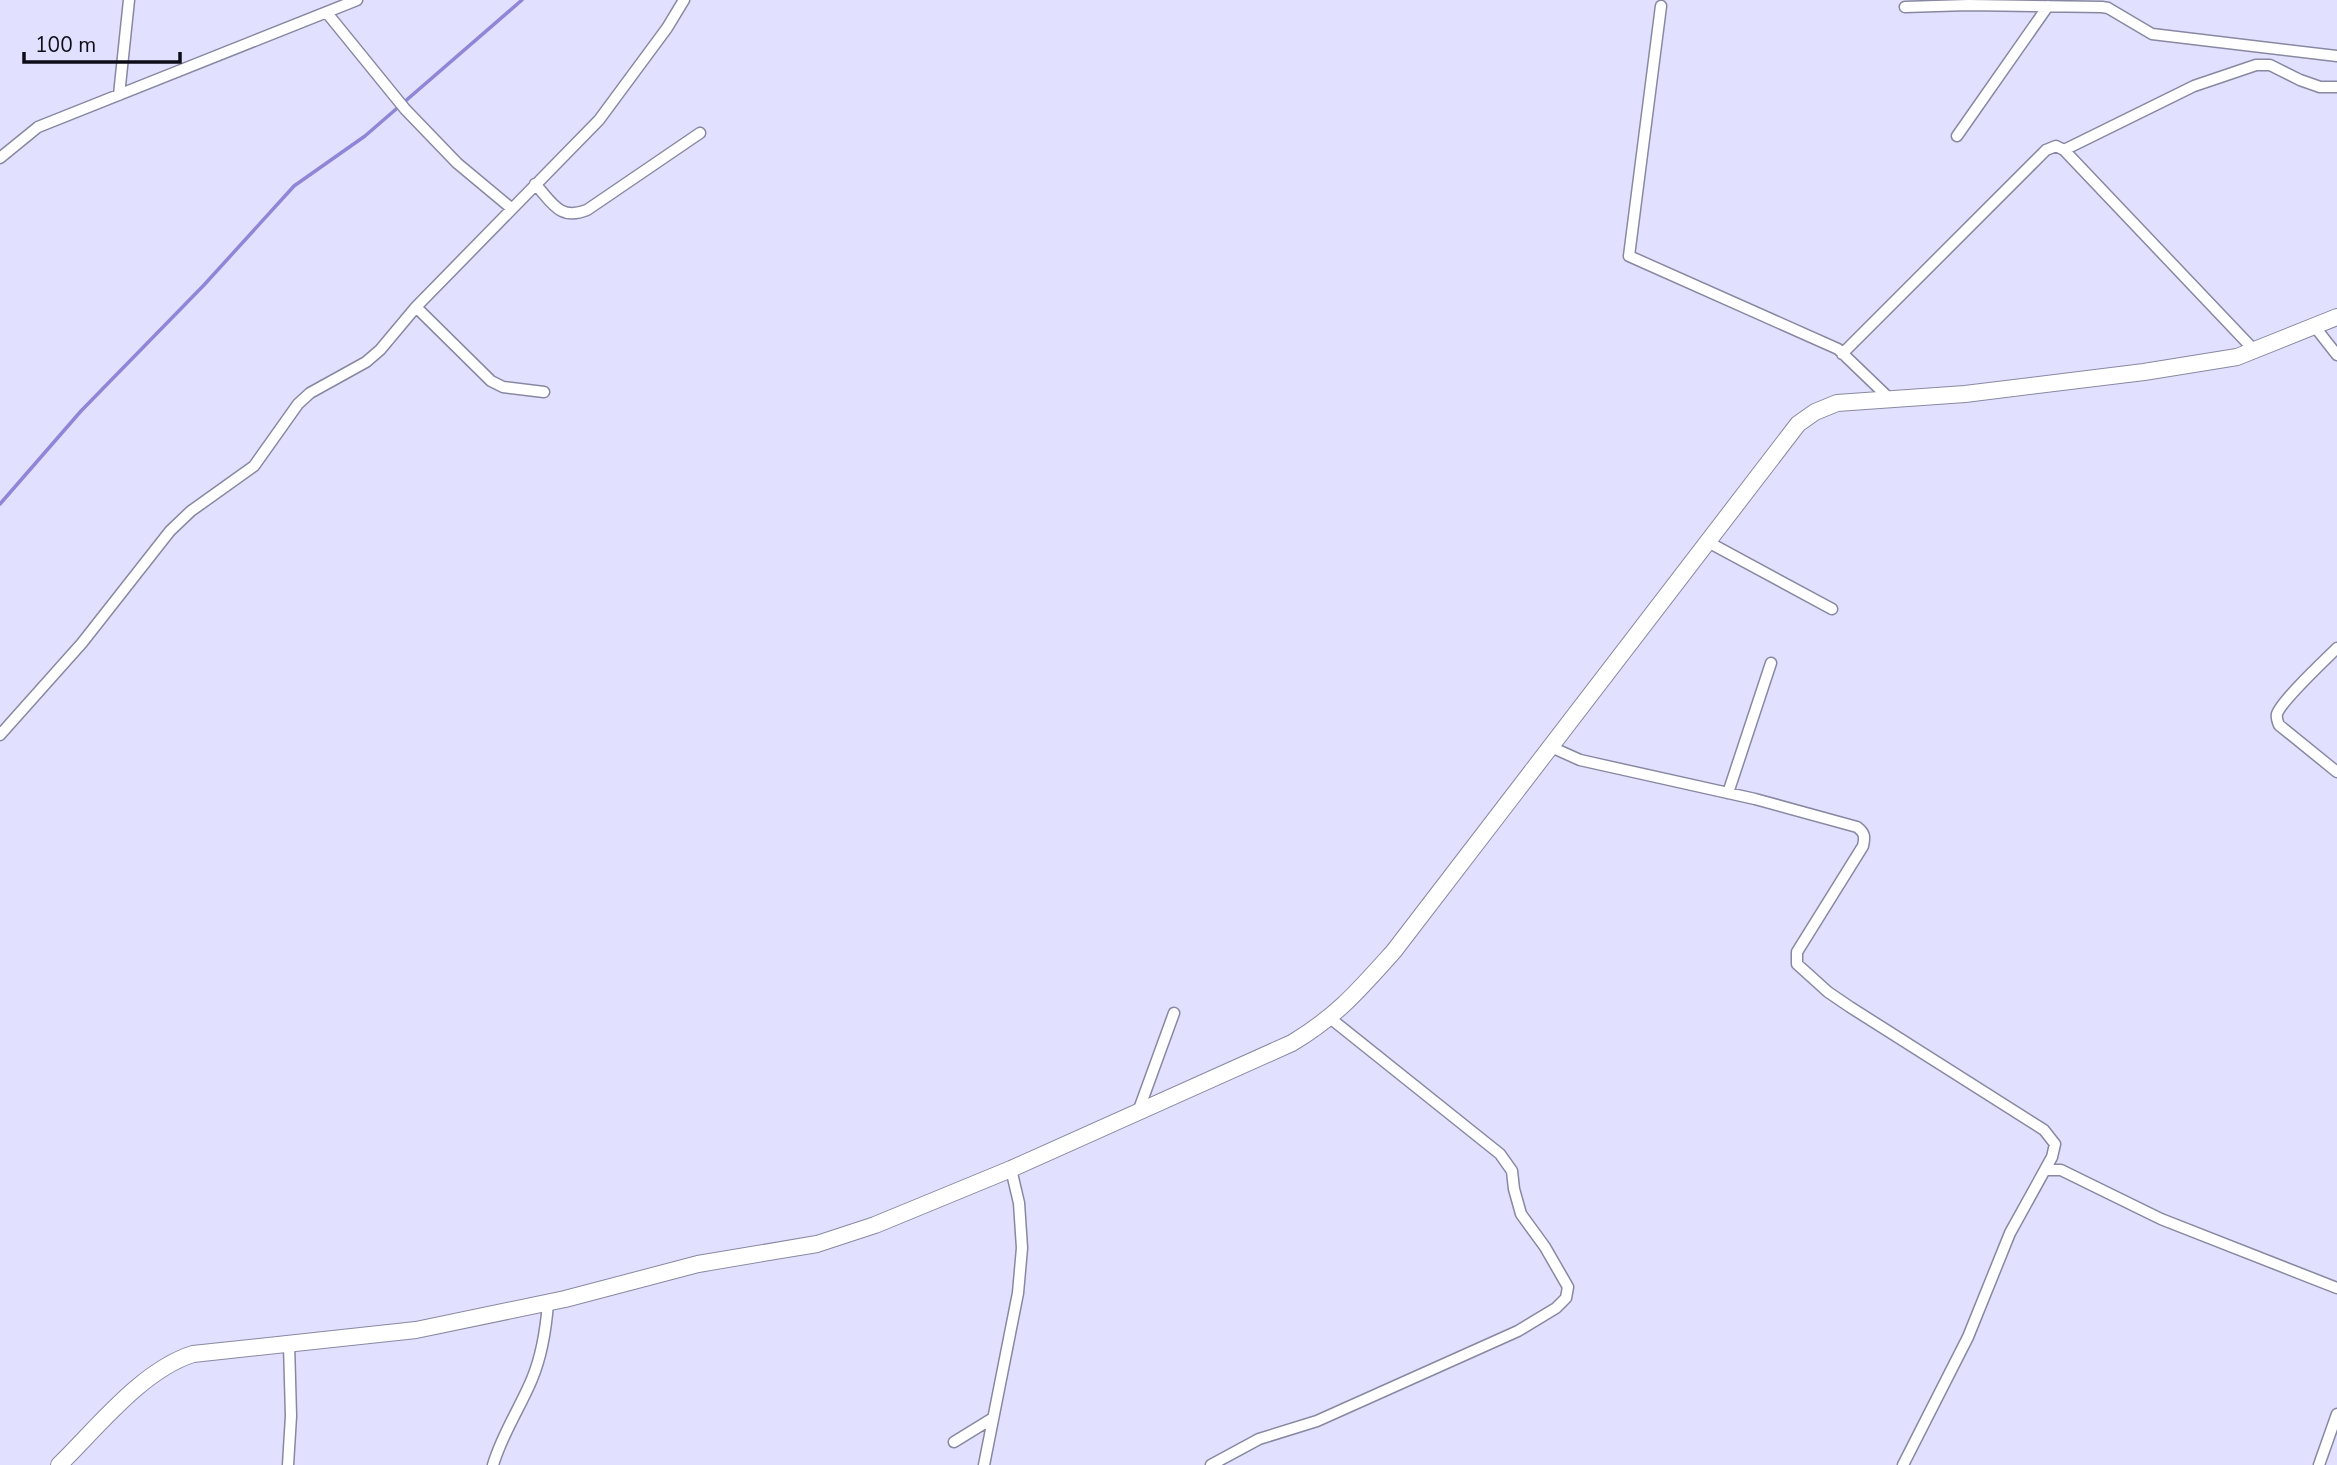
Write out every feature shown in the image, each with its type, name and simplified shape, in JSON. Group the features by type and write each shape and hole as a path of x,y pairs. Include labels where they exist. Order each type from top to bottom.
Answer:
{"street":[{"path":"119,95 129,0"},
{"path":"0,158 38,127 357,0"},
{"path":"0,736 82,643 170,531 191,511 254,467 298,404 310,393 366,362 511,208 599,120 667,28 684,0"},
{"path":"1661,6 1629,256 1838,349 1890,399"},
{"path":"1956,136 2048,6"},
{"path":"1905,7 2108,8 2152,34 2337,55"},
{"path":"327,13 405,109 457,163 511,208"},
{"path":"2064,150 2194,86 2256,65 2270,65 2320,87 2337,87"},
{"path":"535,184 560,211 575,214 587,210 700,133"},
{"path":"1842,354 2046,150 2056,146 2064,150 2255,351"},
{"path":"416,307 491,381 503,387 544,392"},
{"path":"59,1465 132,1392 160,1369 193,1354 416,1330 548,1303 698,1264 817,1244 875,1225 1011,1169 1292,1043 1348,1003 1394,951 1798,424 1815,412 1837,403 1965,394 2144,372 2237,357 2337,317"},
{"path":"2315,327 2337,355"},
{"path":"1708,542 1832,609"},
{"path":"2337,648 2284,703 2277,714 2279,725 2337,772"},
{"path":"1728,793 1771,663"},
{"path":"1551,747 1580,760 1728,793 1857,827 1863,831 1863,846 1797,952 1797,964 1828,992 1850,1007 2045,1130 2055,1144 2045,1170 2010,1233 1968,1337 1903,1465"},
{"path":"1138,1112 1174,1013"},
{"path":"1211,1465 1259,1439 1317,1421 1518,1331 1556,1308 1566,1298 1568,1287 1521,1213 1512,1171 1500,1154 1330,1018"},
{"path":"984,1465 1018,1293 1022,1248 1020,1203 1011,1169"},
{"path":"2045,1170 2061,1170 2161,1219 2337,1288"},
{"path":"493,1465 537,1365 546,1330 548,1303"},
{"path":"288,1465 291,1416 289,1344"},
{"path":"2319,1465 2337,1414"},
{"path":"954,1442 993,1418"}],"waterway":[{"path":"0,504 81,411 204,285 294,186 365,136 522,0"}]}
